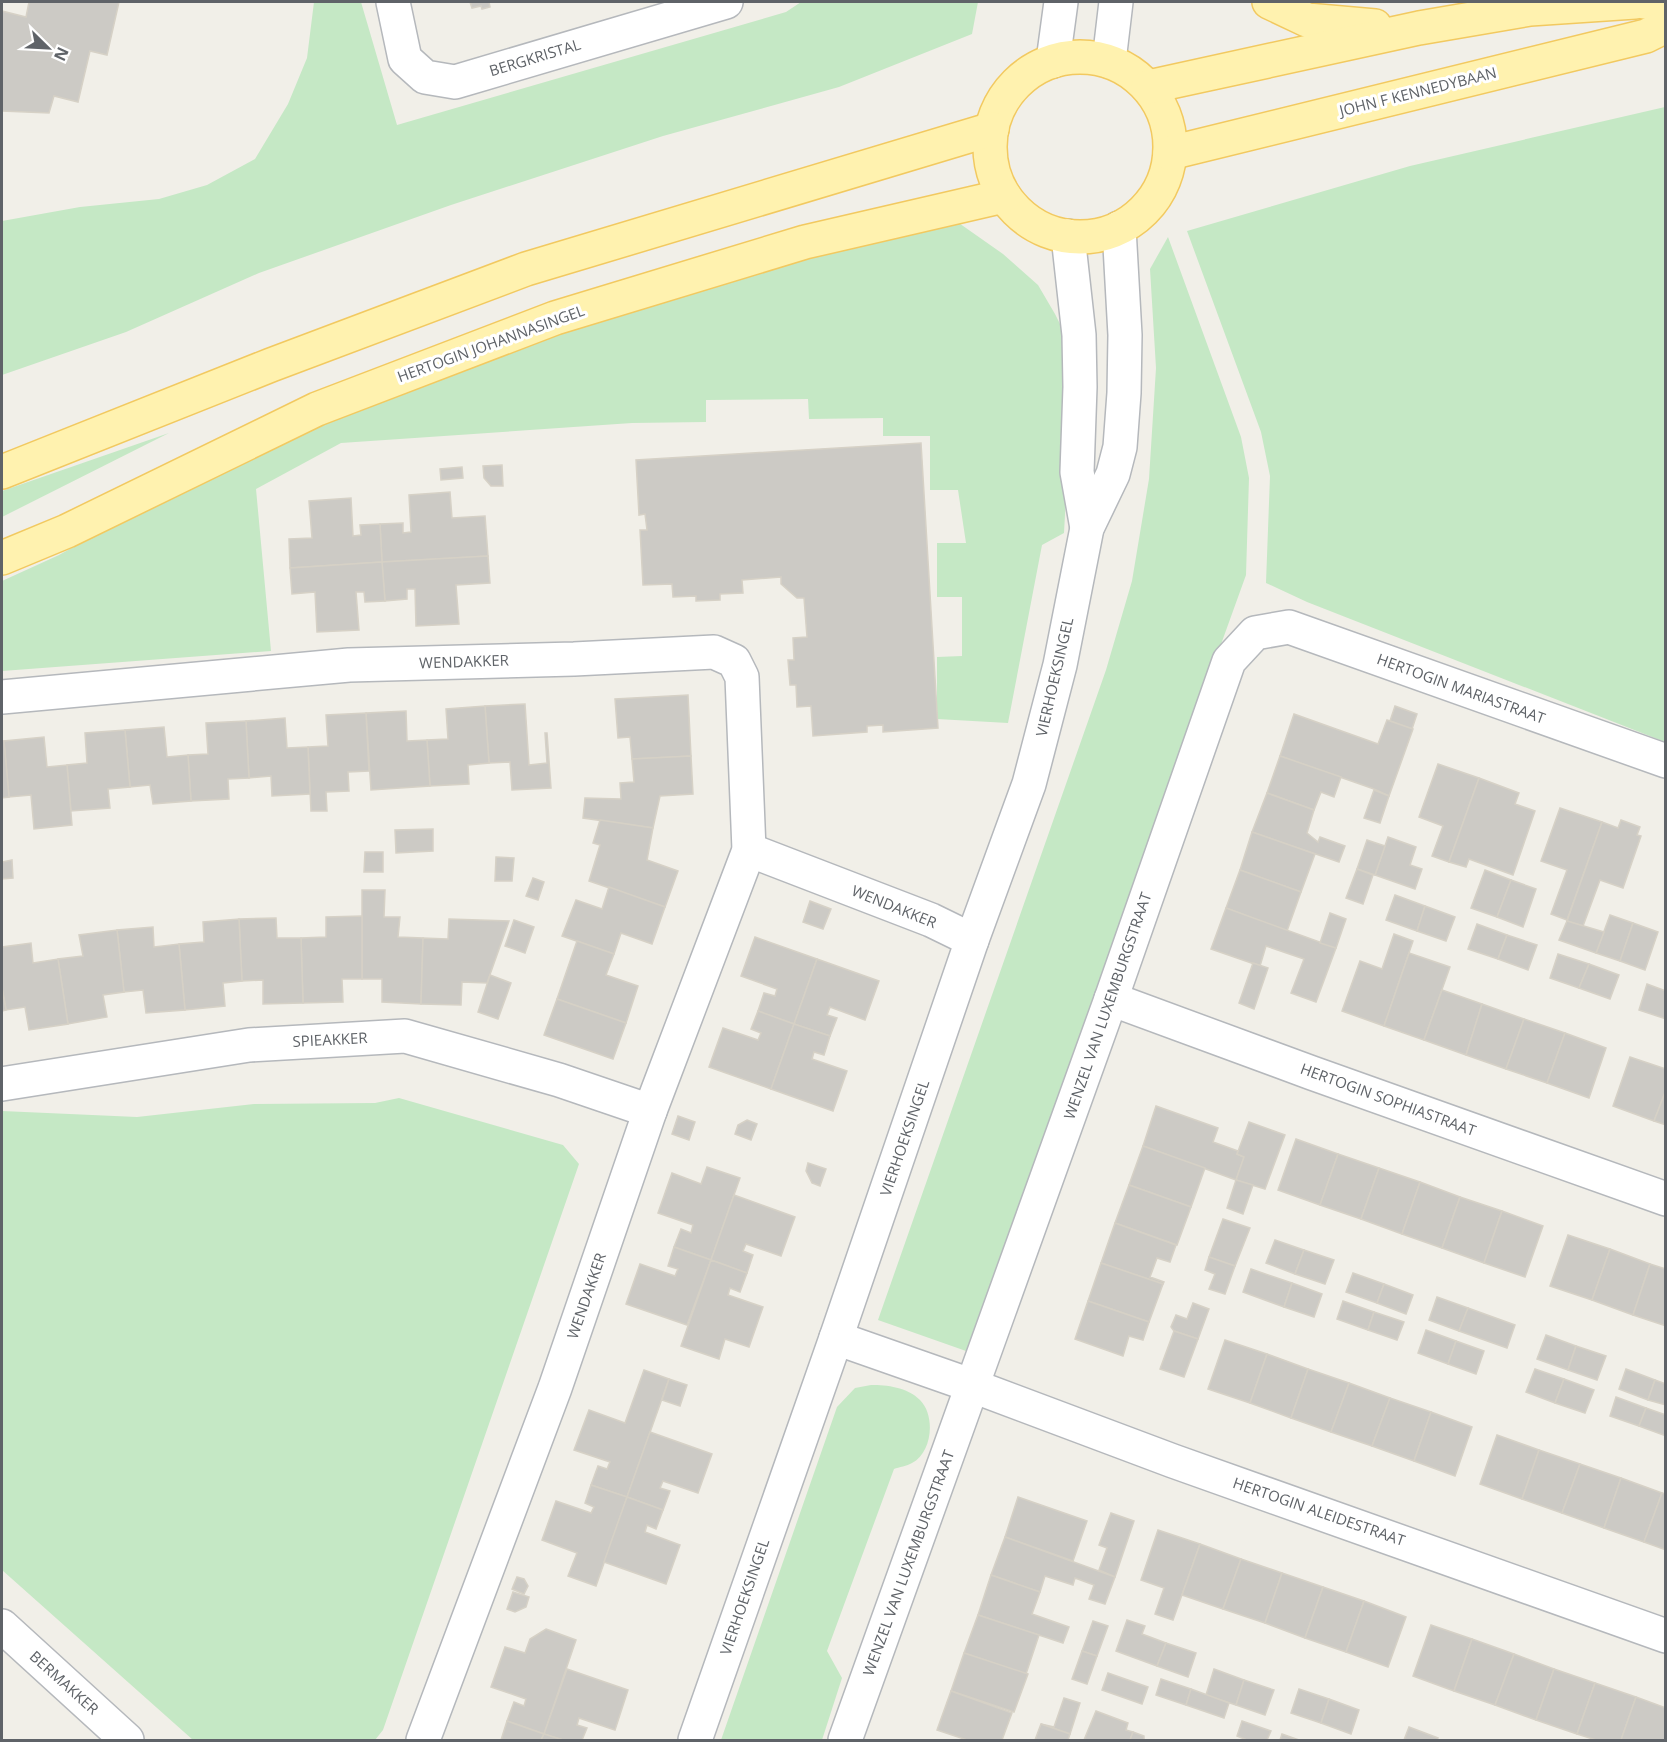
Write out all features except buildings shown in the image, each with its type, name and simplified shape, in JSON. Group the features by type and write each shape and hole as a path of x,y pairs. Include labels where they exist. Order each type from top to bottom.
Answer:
{"main road":[{"path":"1269,2 1307,20 1419,28"},
{"path":"1148,87 1419,28 1530,9 1635,2"},
{"path":"1644,2 1665,3"},
{"name":"JOHN F KENNEDYBAAN","path":"1170,153 1646,36 1665,26"},
{"path":"1081,57 1109,61 1134,75 1148,87 1161,107 1168,130 1170,153 1163,180 1153,200 1137,216 1119,228 1093,236 1068,236 1047,231 1029,221 1015,209 1004,196 995,175 990,152 992,129 1000,106 1014,86 1031,71 1053,61 1081,57"},
{"path":"2,472 271,365 526,269 992,129"},
{"name":"HERTOGIN JOHANNASINGEL","path":"2,558 67,531 317,409 555,318 805,242 1004,196"}],"street":[{"name":"BERGKRISTAL","path":"393,2 405,59 425,77 455,82 726,2"},
{"path":"1053,61 1061,2"},
{"path":"1109,61 1116,2"},
{"name":"VIERHOEKSINGEL","path":"695,1740 972,940 1029,784 1060,665 1087,528 1113,474 1120,447 1125,335 1119,228"},
{"name":"VIERHOEKSINGEL","path":"1068,236 1079,346 1077,472 1087,528"},
{"name":"HERTOGIN MARIASTRAAT","path":"1255,633 1289,627 1665,761"},
{"name":"WENZEL VAN LUXEMBURGSTRAAT","path":"845,1740 1111,999 1229,661 1255,633"},
{"name":"WENDAKKER","path":"2,697 349,665 574,659 714,652 734,661 742,677 749,850 650,1111 555,1388 423,1740"},
{"name":"WENDAKKER","path":"749,850 930,920 972,940"},
{"name":"HERTOGIN SOPHIASTRAAT","path":"1111,999 1665,1199"},
{"name":"SPIEAKKER","path":"2,1084 249,1045 405,1036 559,1080 650,1111"},
{"path":"836,1338 973,1386"},
{"name":"HERTOGIN ALEIDESTRAAT","path":"973,1386 1173,1461 1665,1636"},
{"name":"BERMAKKER","path":"2,1626 127,1740"}],"green space":[{"path":"314,2 361,2 397,125 786,12 801,2 978,2 972,34 839,87 663,136 451,205 259,273 126,332 2,375 2,221 80,207 159,199 207,185 255,159 288,104 307,58"},
{"path":"1666,107 1665,742 1307,602 1266,583 1270,476 1261,432 1187,231 1410,166"},
{"path":"956,221 1003,254 1038,285 1074,352 1064,533 1042,545 1008,723 937,719 937,657 962,656 962,597 937,597 937,543 966,543 958,490 930,490 930,436 883,436 883,418 809,419 808,399 706,400 706,422 632,423 341,443 256,489 271,651 2,671 2,581 59,555 205,474 334,410 682,288"},
{"path":"1168,237 1241,437 1249,478 1246,575 966,1351 878,1320 1106,670 1132,581 1149,479 1156,368 1150,269"},
{"path":"169,433 4,516 2,517 2,491"},
{"path":"399,1098 563,1145 579,1164 383,1730 375,1740 193,1740 2,1570 2,1111 137,1117 254,1104 375,1103"},
{"path":"871,1385 897,1388 909,1392 920,1400 928,1415 930,1434 928,1443 919,1458 910,1464 894,1469 827,1651 842,1678 822,1740 721,1740 837,1407 855,1388"}]}
